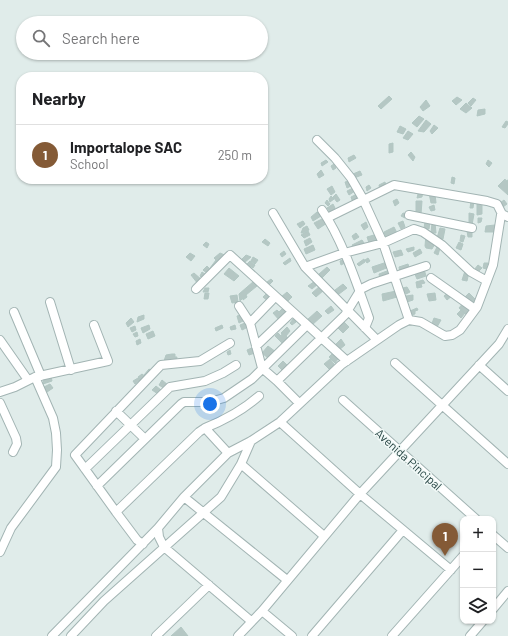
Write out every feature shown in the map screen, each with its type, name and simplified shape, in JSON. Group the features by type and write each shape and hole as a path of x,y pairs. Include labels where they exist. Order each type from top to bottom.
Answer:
{"street":[{"path":"317,140 335,158 347,173 364,200 383,242 409,320"},
{"path":"52,636 158,528 184,497 228,453 280,422 299,403 347,361 399,325 409,320 422,322 445,336 452,335 460,330 475,309 493,266 501,215 505,215 496,204 487,200 394,185 328,218"},
{"path":"322,210 328,218 360,291 369,318 365,328"},
{"path":"273,213 305,267 377,340"},
{"path":"409,215 472,228"},
{"path":"305,267 344,253 383,242 414,229 423,232 442,245 471,272 487,280"},
{"path":"196,289 230,255 347,361"},
{"path":"277,381 348,311 360,291 371,284 426,266"},
{"path":"431,278 475,309"},
{"path":"250,323 276,297"},
{"path":"50,302 71,370"},
{"path":"239,306 250,323 262,368 299,403"},
{"path":"0,552 11,528 56,467 57,444 53,418 35,378 14,312"},
{"path":"256,346 292,312"},
{"path":"0,392 35,378 108,361 94,325"},
{"path":"97,486 184,402 210,402 224,398 252,379 307,326"},
{"path":"238,636 262,610 360,494 499,344 508,331"},
{"path":"0,340 35,378"},
{"path":"142,544 116,512 75,455 161,365 200,361 230,343"},
{"path":"395,363 508,464"},
{"path":"85,469 170,387 205,381 236,365"},
{"path":"479,365 508,391"},
{"path":"116,512 199,432 248,405 259,396"},
{"name":"Avenida Pincipal","path":"343,400 473,516"},
{"path":"0,403 16,438 17,444 14,452"},
{"path":"116,411 145,439"},
{"path":"280,422 360,494 451,570"},
{"path":"205,428 228,453"},
{"path":"71,636 104,601 221,496 241,464 250,441"},
{"path":"241,464 324,536"},
{"path":"184,497 287,580"},
{"path":"158,528 159,537 164,547 251,621"},
{"path":"312,636 403,530"},
{"path":"496,538 508,548"},
{"path":"392,636 460,560"},
{"path":"156,636 209,585"},
{"path":"496,605 508,591"},
{"path":"262,610 292,636"},
{"path":"470,636 480,624"}],"building":[{"path":"389,96 392,99 381,109 378,106"},
{"path":"457,97 462,100 456,105 452,101"},
{"path":"473,98 476,100 471,106 468,103"},
{"path":"426,100 430,106 423,111 420,107"},
{"path":"466,103 472,108 466,113 460,109"},
{"path":"485,109 485,114 477,116 478,110"},
{"path":"419,116 424,119 417,127 412,123"},
{"path":"426,120 431,124 424,132 418,131"},
{"path":"506,121 508,124 505,128 502,127"},
{"path":"434,125 438,128 432,134 430,131"},
{"path":"400,126 406,129 403,134 397,132"},
{"path":"408,131 413,134 408,140 403,138"},
{"path":"393,143 393,152 389,153 389,144"},
{"path":"411,152 415,157 413,161 408,155"},
{"path":"354,155 356,158 349,162 348,158"},
{"path":"326,160 328,162 322,166 321,163"},
{"path":"488,160 492,163 489,167 486,164"},
{"path":"334,164 336,168 333,170 331,166"},
{"path":"321,170 324,175 319,178 317,174"},
{"path":"360,171 362,175 354,178 353,174"},
{"path":"452,177 455,178 454,184 451,183"},
{"path":"505,179 506,181 508,180 508,195 498,186"},
{"path":"349,181 351,186 347,188 345,182"},
{"path":"385,182 386,186 380,190 379,185"},
{"path":"369,185 371,188 367,191 366,187"},
{"path":"332,186 335,192 331,195 327,189"},
{"path":"353,188 355,191 349,195 347,191"},
{"path":"419,190 423,190 422,197 417,198"},
{"path":"429,193 435,194 436,203 431,203"},
{"path":"336,194 340,200 337,202 333,197"},
{"path":"357,194 360,199 353,203 351,197"},
{"path":"331,196 334,199 330,202 329,199"},
{"path":"397,199 399,203 395,206 393,201"},
{"path":"327,200 330,204 328,206 325,203"},
{"path":"504,200 507,204 503,207 500,203"},
{"path":"416,201 422,201 421,214 416,214"},
{"path":"471,201 474,201 473,208 470,208"},
{"path":"482,201 482,214 477,215 477,202"},
{"path":"333,204 335,208 330,212 327,208"},
{"path":"434,205 435,210 431,211 429,207"},
{"path":"317,212 321,216 313,221 311,217"},
{"path":"403,213 407,214 405,218 401,216"},
{"path":"469,213 474,214 472,225 469,225"},
{"path":"324,218 327,223 318,229 314,223"},
{"path":"478,218 482,218 481,222 478,223"},
{"path":"303,221 305,224 300,228 297,224"},
{"path":"403,221 405,227 401,229 398,223"},
{"path":"366,222 368,227 364,230 361,225"},
{"path":"425,222 430,222 429,229 424,228"},
{"path":"432,223 435,223 436,233 431,233"},
{"path":"495,225 494,232 485,232 486,226"},
{"path":"307,226 309,230 301,233 303,228"},
{"path":"394,227 397,233 387,240 384,232"},
{"path":"440,228 445,229 443,239 437,238"},
{"path":"308,231 310,235 304,238 301,235"},
{"path":"467,231 472,232 472,237 468,237"},
{"path":"356,233 359,237 354,240 352,236"},
{"path":"374,235 376,240 369,243 367,237"},
{"path":"426,235 436,242 432,249 426,248 425,246"},
{"path":"461,235 465,236 463,242 460,241"},
{"path":"310,238 312,242 306,246 304,241"},
{"path":"265,239 270,243 268,246 262,242"},
{"path":"362,240 364,243 354,248 352,245"},
{"path":"206,242 209,244 207,248 203,245"},
{"path":"459,242 463,244 461,250 456,248"},
{"path":"313,245 315,250 306,254 304,249"},
{"path":"414,247 414,250 408,252 406,249"},
{"path":"437,247 440,248 438,255 434,253"},
{"path":"420,249 422,253 415,257 413,253"},
{"path":"401,250 403,255 395,257 393,252"},
{"path":"284,251 286,254 282,257 280,254"},
{"path":"190,253 195,256 191,261 186,257"},
{"path":"220,253 227,256 214,271 210,268 216,260 214,258"},
{"path":"246,255 251,257 244,263 241,260"},
{"path":"253,257 258,260 255,264 251,261"},
{"path":"290,258 291,261 285,265 283,263"},
{"path":"368,258 370,261 367,263 365,260"},
{"path":"345,259 347,262 341,265 340,261"},
{"path":"364,259 365,262 359,266 357,264"},
{"path":"250,261 255,265 253,268 247,264"},
{"path":"387,262 389,267 374,273 372,267"},
{"path":"484,263 488,263 486,269 483,268"},
{"path":"408,264 410,270 400,273 399,267"},
{"path":"478,265 482,268 477,273 474,270"},
{"path":"207,266 213,272 209,275 203,270"},
{"path":"327,267 330,270 322,278 319,274"},
{"path":"229,268 239,276 234,281 224,274"},
{"path":"392,269 393,274 380,279 379,274"},
{"path":"424,269 426,276 417,279 414,272"},
{"path":"465,271 469,272 467,281 462,280"},
{"path":"202,272 208,276 204,280 200,276"},
{"path":"194,273 202,280 198,284 191,275"},
{"path":"271,279 273,281 269,285 267,282"},
{"path":"423,280 425,283 421,284 422,287 417,288 416,282"},
{"path":"254,281 257,286 246,295 247,297 240,301 239,294"},
{"path":"315,281 318,284 312,289 308,286"},
{"path":"343,284 347,288 339,294 335,290"},
{"path":"320,286 324,290 316,297 312,293"},
{"path":"407,287 410,292 406,294 403,288"},
{"path":"205,288 209,288 208,292 203,292"},
{"path":"396,291 397,297 383,301 382,294"},
{"path":"287,292 292,297 287,302 281,297"},
{"path":"449,292 453,295 447,300 444,296"},
{"path":"205,293 209,293 208,299 204,299"},
{"path":"267,293 272,298 269,302 263,297"},
{"path":"435,293 436,300 429,301 427,294"},
{"path":"469,293 476,300 473,306 464,298"},
{"path":"237,295 238,302 232,303 230,296"},
{"path":"413,295 413,300 407,302 406,296"},
{"path":"464,302 472,309 467,315 459,308"},
{"path":"331,306 334,310 328,314 325,311"},
{"path":"284,307 289,312 280,321 273,313 277,310 279,312"},
{"path":"417,308 418,310 415,311 415,314 411,315 410,311"},
{"path":"461,310 465,313 461,318 457,314"},
{"path":"317,311 322,316 312,325 307,320"},
{"path":"144,315 144,319 137,322 138,317"},
{"path":"241,315 243,321 239,323 237,316"},
{"path":"131,318 134,322 128,327 126,323"},
{"path":"434,318 441,320 437,327 431,326"},
{"path":"293,319 296,322 292,325 290,323"},
{"path":"344,322 349,327 343,333 338,328"},
{"path":"245,323 246,328 242,330 240,325"},
{"path":"149,325 150,329 143,333 141,328"},
{"path":"222,325 223,328 216,331 215,328"},
{"path":"235,325 236,329 231,330 230,327"},
{"path":"135,326 136,330 132,332 130,328"},
{"path":"287,327 290,331 286,336 289,339 283,344 275,336 278,333 281,336 281,333"},
{"path":"153,331 155,336 148,339 146,334"},
{"path":"137,332 138,336 135,337 133,334"},
{"path":"140,339 141,343 137,345 136,341"},
{"path":"341,339 345,345 339,350 335,345"},
{"path":"268,346 276,352 269,359 262,353"},
{"path":"254,347 255,353 249,355 247,350"},
{"path":"230,350 231,354 228,355 227,352"},
{"path":"333,353 338,359 335,363 329,357"},
{"path":"175,354 175,357 177,357 176,362 164,361 166,355"},
{"path":"330,359 334,364 329,369 324,364"},
{"path":"283,361 288,366 283,371 278,366"},
{"path":"149,369 152,371 147,377 144,375"},
{"path":"142,374 146,377 141,380 138,377"},
{"path":"51,376 52,381 43,384 44,379"},
{"path":"138,378 140,380 135,384 133,381"},
{"path":"162,380 168,385 165,389 159,385"},
{"path":"50,384 53,388 47,392 44,387"},
{"path":"156,386 161,390 158,394 152,390"},
{"path":"181,627 188,636 171,636"}],"place":[{"name":"Importalope SAC","path":"445,556"}]}
